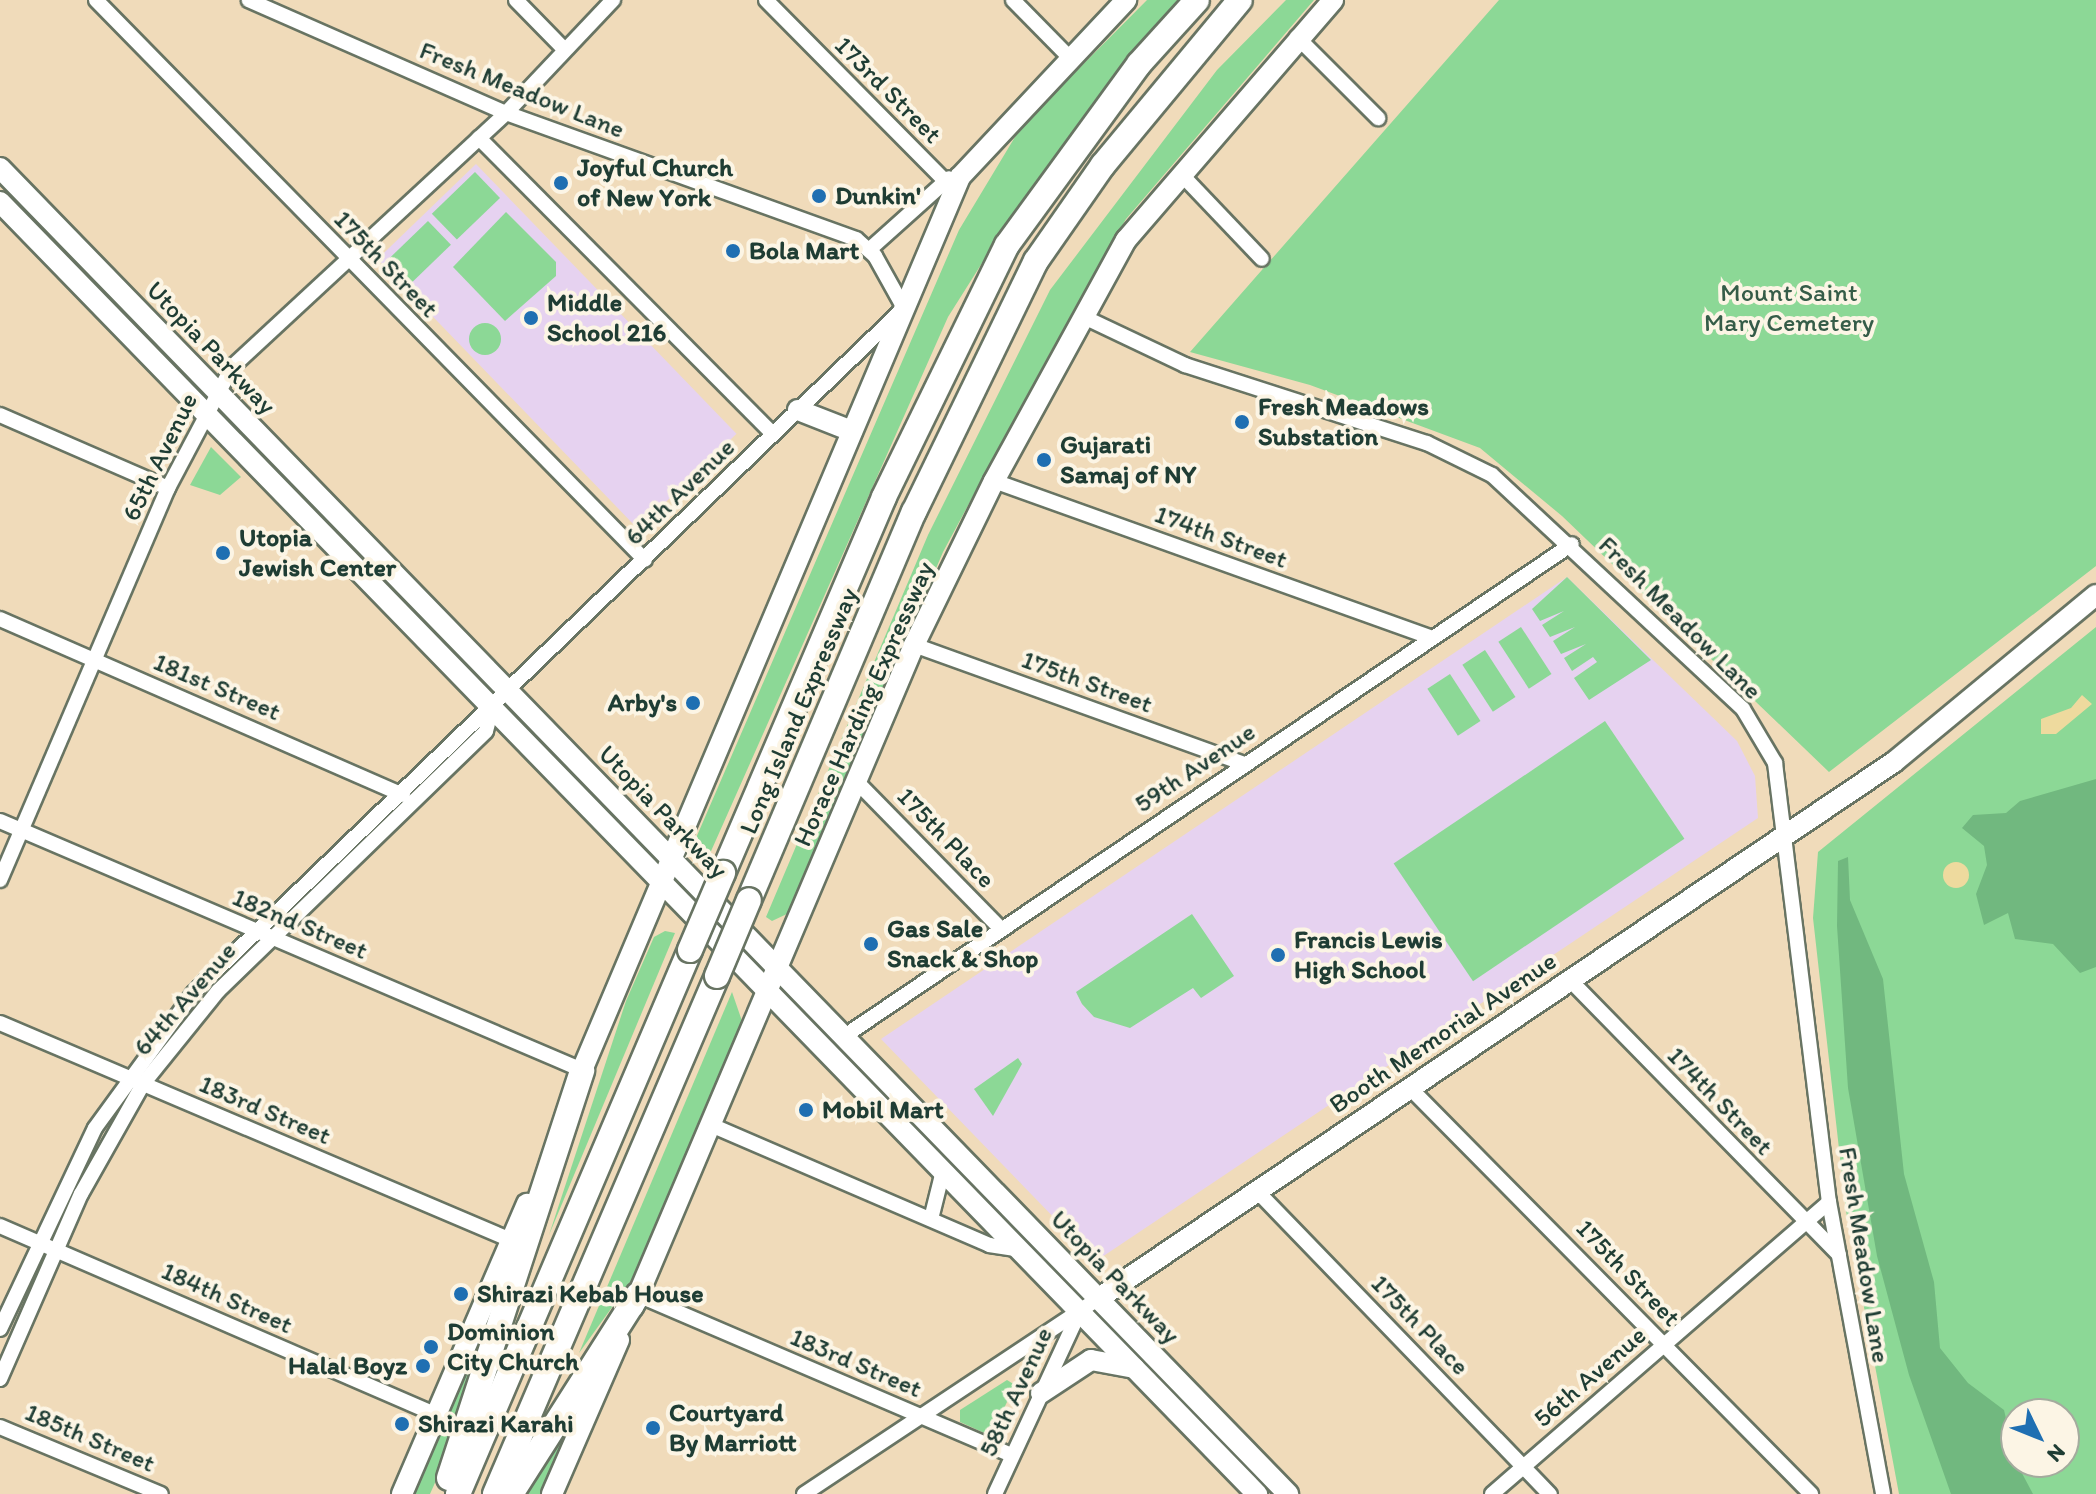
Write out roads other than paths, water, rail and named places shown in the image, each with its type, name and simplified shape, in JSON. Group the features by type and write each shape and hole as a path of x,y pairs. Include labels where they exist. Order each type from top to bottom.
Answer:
{"highway":[{"name":"Long Island Expressway","path":"458,1494 884,497 1007,245 1139,64 1197,0"},
{"name":"Long Island Expressway","path":"495,1494 914,512 1036,261 1103,165 1240,0"},
{"path":"444,1494 582,1070"},
{"path":"511,1494 638,1295"}],"main road":[{"path":"402,1494 513,1241 582,1070 904,308 952,178 1126,0"},
{"name":"Horace Harding Expressway","path":"552,1494 914,645 994,481 1126,240 1297,37 1333,0"},
{"name":"Utopia Parkway","path":"0,168 846,1035 1288,1494"},
{"name":"Utopia Parkway","path":"0,202 491,712 1257,1494"},
{"path":"798,410 852,431"},
{"name":"Booth Memorial Avenue","path":"1099,1298 1894,762 2096,595"},
{"path":"1041,1393 1091,1360 1136,1369"}],"street":[{"name":"175th Street","path":"96,0 645,560"},
{"name":"Fresh Meadow Lane","path":"249,0 506,113 870,249"},
{"path":"516,0 564,49"},
{"name":"65th Avenue","path":"0,880 168,488 232,367 346,258 506,113 613,0"},
{"name":"173rd Street","path":"766,0 952,178"},
{"path":"1013,0 1068,56"},
{"path":"1297,37 1378,118"},
{"path":"479,138 773,434"},
{"path":"1181,174 1262,259"},
{"path":"904,308 870,249 952,178"},
{"name":"64th Avenue","path":"0,1329 39,1242 127,1078 194,992 396,791 473,717 491,712 904,308"},
{"name":"Fresh Meadow Lane","path":"1086,318 1185,365 1427,443 1492,475 1572,544 1743,709 1775,763 1829,1202 1883,1494"},
{"path":"0,415 168,488"},
{"name":"174th Street","path":"994,481 1432,638"},
{"name":"59th Avenue","path":"846,1035 1572,544"},
{"name":"181st Street","path":"0,619 414,801"},
{"name":"175th Street","path":"914,645 1244,764"},
{"name":"64th Avenue","path":"0,1379 55,1249 143,1084 270,938 486,731 491,712"},
{"name":"175th Place","path":"857,782 1000,928"},
{"name":"182nd Street","path":"0,821 582,1070"},
{"name":"174th Street","path":"1569,979 1839,1255"},
{"name":"183rd Street","path":"0,1023 513,1241"},
{"name":"175th Street","path":"1410,1088 1811,1494"},
{"path":"711,1125 931,1219 1019,1250"},
{"path":"931,1219 943,1171"},
{"name":"175th Place","path":"1256,1190 1550,1494"},
{"name":"56th Avenue","path":"1492,1494 1829,1202"},
{"name":"184th Street","path":"0,1226 435,1414"},
{"name":"183rd Street","path":"638,1295 1011,1455"},
{"name":"Booth Memorial Avenue","path":"804,1494 1099,1298"},
{"name":"58th Avenue","path":"995,1494 1080,1311"},
{"name":"185th Street","path":"0,1427 161,1494"}],"place":[{"name":"Joyful Church of New York","path":"561,183"},
{"name":"Dunkin'","path":"819,196"},
{"name":"Bola Mart","path":"733,251"},
{"name":"Middle School 216","path":"531,318"},
{"name":"Fresh Meadows Substation","path":"1242,422"},
{"name":"Gujarati Samaj of NY","path":"1044,460"},
{"name":"Utopia Jewish Center","path":"223,553"},
{"name":"Arby's","path":"693,703"},
{"name":"Gas Sale Snack & Shop","path":"871,944"},
{"name":"Francis Lewis High School","path":"1278,955"},
{"name":"Mobil Mart","path":"806,1110"},
{"name":"Shirazi Kebab House","path":"461,1294"},
{"name":"Dominion City Church","path":"431,1347"},
{"name":"Halal Boyz","path":"423,1366"},
{"name":"Shirazi Karahi","path":"402,1424"},
{"name":"Courtyard By Marriott","path":"653,1428"}],"park label":[{"name":"Mount Saint Mary Cemetery","path":"1789,308"}]}
